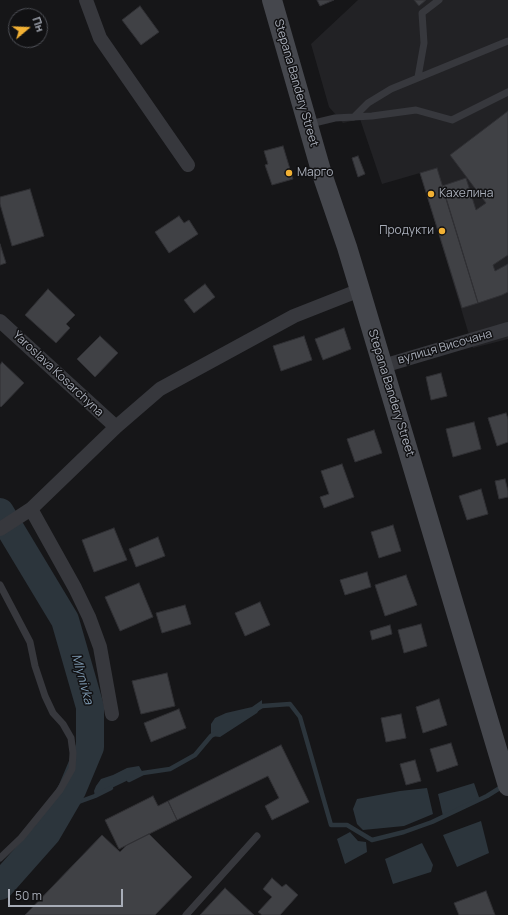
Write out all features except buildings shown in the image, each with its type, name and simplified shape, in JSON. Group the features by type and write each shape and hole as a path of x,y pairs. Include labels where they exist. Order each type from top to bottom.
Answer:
{"main road":[{"name":"Stepana Bandery Street","path":"272,0 322,174 347,247 508,786"}],"street":[{"path":"86,0 100,38 188,165"},
{"path":"0,529 26,512 116,427 160,389 294,316 360,290"},
{"name":"Yaroslava Kosarchyna","path":"0,321 116,427"},
{"name":"вулиця Височана","path":"383,366 508,329"},
{"path":"26,512 75,588 89,617 100,647 112,714"}],"lane":[{"path":"418,77 424,43 422,13 439,0"},
{"path":"354,117 368,103 391,89 508,41"},
{"path":"308,125 335,118 372,116 416,110 452,120 508,92"},
{"path":"0,585 30,642 44,696 53,713 63,724 71,738 73,753 72,768 60,790 21,838 0,858"},
{"path":"186,915 257,836"}],"shaded area":[{"path":"358,0 508,0 508,339 473,348 420,173 382,184 360,119 343,123 329,107 311,44"},
{"path":"262,700 262,706 257,713 220,737 211,736 211,724 215,718 226,713 252,707"},
{"path":"139,766 143,773 95,796 94,791 101,779 127,768"},
{"path":"474,783 480,800 443,816 438,794"},
{"path":"427,788 433,814 404,826 363,830 357,824 353,809 357,799 400,791"},
{"path":"481,821 489,853 457,867 443,835"},
{"path":"350,832 358,841 366,842 367,852 345,864 337,839"},
{"path":"422,843 433,865 431,872 393,884 385,859"}],"waterway":[{"name":"Mlynivka","path":"0,512 65,620 90,707 90,747 72,790 47,833 0,886"},
{"path":"257,709 262,706 290,704 300,717 331,825 347,825 372,840 404,832 432,822 487,796 503,786"},
{"path":"129,780 143,773 170,769 195,755 211,736 216,733"},
{"path":"62,808 95,796 111,788"}],"place":[{"name":"Марго","path":"289,173"},
{"name":"Кахелина","path":"431,194"},
{"name":"Продукти","path":"442,231"}]}
